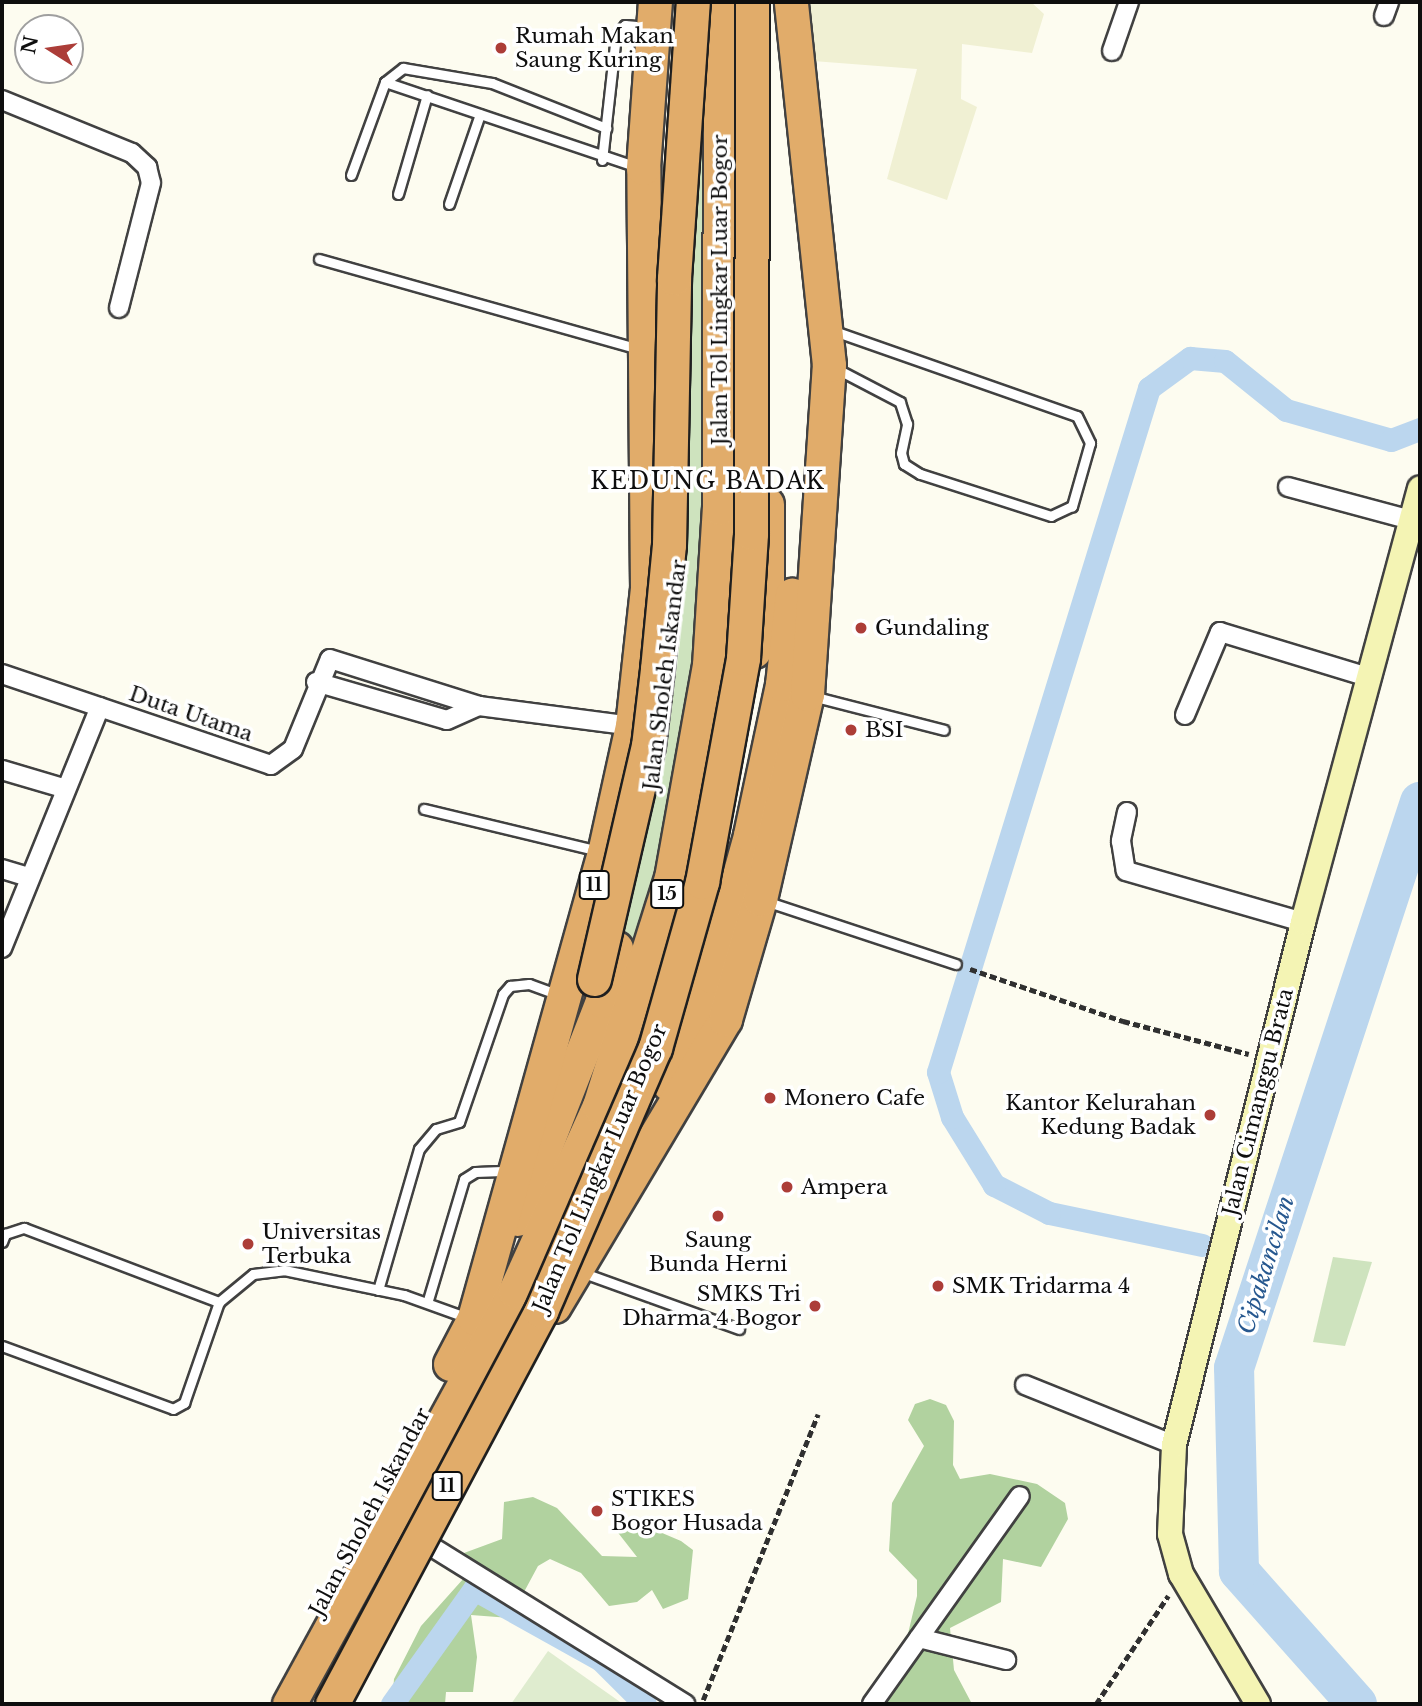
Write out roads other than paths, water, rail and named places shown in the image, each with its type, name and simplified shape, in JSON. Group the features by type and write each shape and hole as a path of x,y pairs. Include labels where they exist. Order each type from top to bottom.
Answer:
{"highway":[{"name":"Jalan Sholeh Iskandar","path":"265,1704 473,1319 559,1120 603,1001 661,739 681,552 687,2"},
{"path":"559,1120 648,746 669,545 681,131 692,2"},
{"name":"Jalan Tol Lingkar Luar Bogor","path":"289,1704 515,1291 598,1106 650,962 671,878 709,665 719,508 720,2"},
{"name":"Jalan Tol Lingkar Luar Bogor","path":"332,1704 547,1299 655,1048 702,882 743,658 750,547 752,2"},
{"path":"576,1270 685,1000 767,587 761,2"},
{"path":"611,1187 669,1083 711,976 782,684 800,532 808,371 778,2"},
{"name":"11","path":"322,1704 416,1537 725,1019 760,899 807,694 829,365 791,2"},
{"name":"Jalan Sholeh Iskandar","path":"473,1319 561,996 604,853 632,726 647,589 641,350 643,168 654,15"}],"street":[{"path":"1112,51 1129,2"},
{"path":"2,100 132,153 147,167 151,183 119,308"},
{"path":"1288,488 1410,520"},
{"name":"Jalan Cimanggu Brata","path":"1258,1704 1181,1574 1170,1534 1174,1445 1303,922 1420,488"},
{"path":"1185,715 1220,632 1368,677"},
{"name":"Duta Utama","path":"2,674 271,765 293,749 324,662 338,658 479,706 632,726"},
{"path":"316,682 447,720 479,706"},
{"path":"2,948 62,788 100,707"},
{"path":"2,770 62,788"},
{"path":"1127,812 1121,841 1126,871 1303,922"},
{"path":"2,869 29,877"},
{"path":"1025,1385 1174,1445"},
{"path":"872,1704 1020,1496"},
{"path":"416,1537 685,1704"},
{"path":"919,1639 1006,1660"}],"lane":[{"path":"603,160 620,27 654,15"},
{"path":"351,175 385,82 403,68 492,83 606,128"},
{"path":"385,82 603,160 643,168"},
{"path":"397,194 427,95"},
{"path":"449,204 480,114"},
{"path":"319,259 641,350"},
{"path":"824,328 1077,415 1090,443 1072,506 1051,516 920,474 904,464 901,453 908,424 900,402 829,365"},
{"path":"807,694 944,730"},
{"path":"425,809 604,853"},
{"path":"760,899 956,964"},
{"path":"378,1290 419,1149 436,1129 459,1122 503,994 510,986 529,984 561,996"},
{"path":"428,1300 464,1180 475,1172 513,1171"},
{"path":"2,1242 13,1228 24,1228 219,1302"},
{"path":"2,1346 179,1407 219,1302 267,1270 428,1300 473,1319"},
{"path":"576,1270 740,1329"}],"waterway":[{"path":"1202,1245 1049,1213 994,1185 952,1117 938,1072 1149,388 1190,358 1225,361 1286,410 1391,440 1420,429"},
{"name":"Cipakancilan","path":"1357,1704 1239,1571 1234,1368 1420,802"},
{"path":"392,1704 474,1589 601,1660 645,1704"}],"place":[{"name":"Rumah Makan Saung Kuring","path":"501,48"},
{"name":"Gundaling","path":"861,628"},
{"name":"BSI","path":"851,730"},
{"name":"Monero Cafe","path":"770,1098"},
{"name":"Kantor Kelurahan Kedung Badak","path":"1210,1115"},
{"name":"Ampera","path":"787,1187"},
{"name":"Saung Bunda Herni","path":"718,1216"},
{"name":"Universitas Terbuka","path":"248,1244"},
{"name":"SMK Tridarma 4","path":"938,1286"},
{"name":"SMKS Tri Dharma 4 Bogor","path":"815,1306"},
{"name":"STIKES Bogor Husada","path":"597,1511"}],"district":[{"name":"KEDUNG BADAK","path":"708,481"}]}
